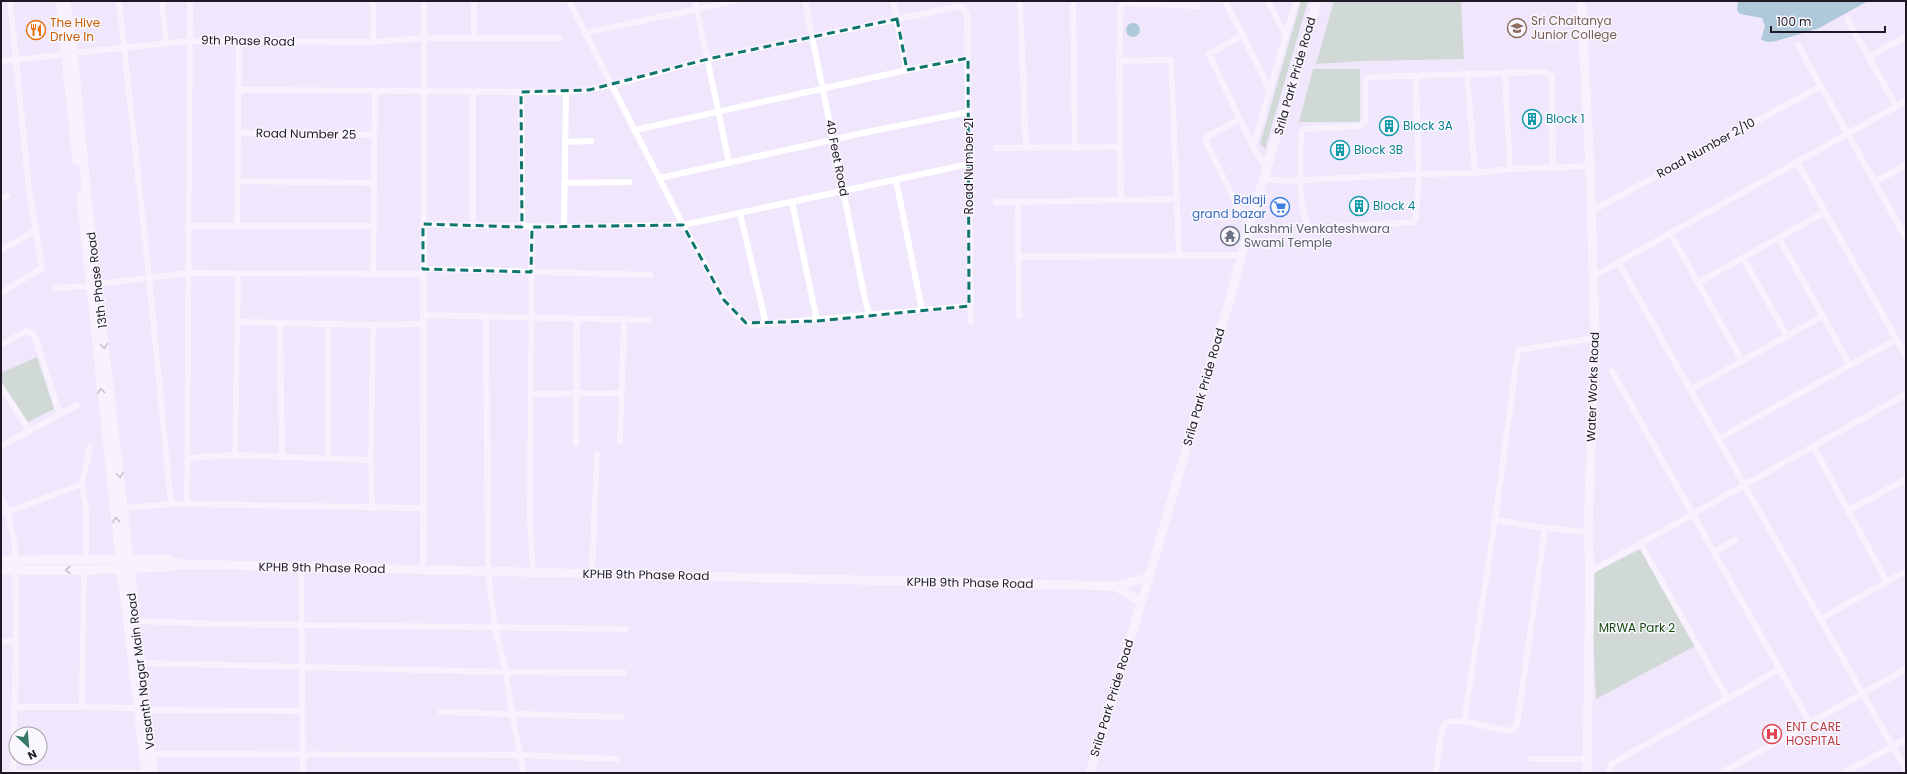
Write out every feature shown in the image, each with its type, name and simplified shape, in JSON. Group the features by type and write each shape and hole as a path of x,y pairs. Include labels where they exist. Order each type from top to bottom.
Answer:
{"street":[{"path":"1,293 42,268 35,231 10,1"},
{"name":"13th Phase Road","path":"60,1 67,30"},
{"name":"13th Phase Road","path":"66,1 67,30 93,285 124,508 125,564"},
{"path":"119,1 150,277 171,504"},
{"path":"162,1 166,43"},
{"path":"187,504 190,1"},
{"path":"373,1 373,42"},
{"path":"423,570 424,1"},
{"path":"474,1 474,38"},
{"path":"569,1 683,225 724,300 738,317 746,323 754,325 817,321 969,306"},
{"path":"695,1 729,162"},
{"path":"585,33 734,1"},
{"name":"40 Feet Road","path":"805,1 866,304 870,315"},
{"path":"893,1 907,70"},
{"path":"1073,1 1075,147"},
{"path":"1225,1 1270,90"},
{"path":"1268,1 1286,36"},
{"path":"1253,147 1296,1"},
{"name":"Srila Park Pride Road","path":"1090,773 1263,179 1317,1"},
{"name":"Water Works Road","path":"1581,1 1594,276 1594,338 1588,532 1590,572 1587,773"},
{"path":"1120,200 1119,61 1121,2 1175,3 1198,6"},
{"path":"1020,5 1026,148"},
{"name":"Road Number 21","path":"897,19 960,6 966,11 968,58 969,306 971,321"},
{"path":"238,90 566,92 589,90 708,59 897,19"},
{"path":"1847,19 1896,106"},
{"path":"1243,35 1209,54 1253,147 1267,168"},
{"path":"1869,57 1906,36"},
{"name":"9th Phase Road","path":"1,61 189,40 239,42 373,42 423,38 560,38"},
{"path":"237,226 239,42"},
{"path":"1798,45 1906,238"},
{"path":"635,130 823,88 968,58"},
{"path":"1119,61 1171,60 1179,255"},
{"path":"1416,76 1419,174 1416,218 1413,222 1315,228 1308,225 1304,219 1300,179 1302,131 1304,129 1360,126 1365,121 1364,81 1369,77 1543,72 1552,76 1554,168"},
{"path":"1505,74 1510,169"},
{"path":"1467,75 1475,173"},
{"name":"Road Number 2/10","path":"1592,211 1821,86"},
{"path":"373,274 375,91"},
{"path":"473,92 473,226"},
{"path":"521,92 522,227"},
{"path":"564,227 566,92"},
{"path":"1594,276 1906,101"},
{"path":"660,178 968,112"},
{"path":"1240,119 1208,136 1205,140 1241,213"},
{"name":"Road Number 25","path":"237,133 374,135"},
{"path":"565,142 591,141"},
{"path":"996,148 1120,147"},
{"path":"1797,162 1906,356"},
{"path":"423,224 522,227 683,225 969,164"},
{"path":"1875,182 1906,165"},
{"path":"1263,179 1284,181 1419,174 1475,173 1510,169 1590,166"},
{"path":"896,180 922,310"},
{"path":"237,181 374,183"},
{"path":"564,183 628,182"},
{"path":"996,202 1177,199"},
{"path":"792,202 817,321"},
{"path":"1018,202 1019,316"},
{"path":"1698,284 1825,212"},
{"path":"740,213 766,324"},
{"path":"189,226 373,226"},
{"path":"532,227 530,318 530,519 533,572"},
{"path":"1,250 35,231"},
{"path":"1670,233 1742,361"},
{"path":"1779,238 1850,365"},
{"path":"1019,257 1085,258 1179,255 1242,255"},
{"path":"1743,258 1787,336"},
{"path":"1618,262 1906,770"},
{"path":"54,288 93,285 189,273 373,274 423,272 531,272 650,275"},
{"path":"235,455 238,274"},
{"name":"13th Phase Road","path":"97,315 125,564"},
{"path":"423,315 648,320"},
{"path":"1690,390 1822,316"},
{"path":"486,317 488,571 495,628 506,672 512,715 524,773"},
{"path":"576,443 577,319"},
{"path":"620,441 624,320"},
{"path":"238,322 373,325 423,324"},
{"path":"280,323 282,458"},
{"path":"328,324 328,459"},
{"path":"372,508 371,460 373,325"},
{"path":"1,345 26,331 34,334 60,414"},
{"path":"1464,722 1495,520 1518,350 1594,338"},
{"path":"1718,439 1897,339"},
{"path":"1612,372 1810,723"},
{"path":"1,387 29,430"},
{"path":"531,394 621,393"},
{"path":"1590,572 1906,394"},
{"path":"1,446 77,405"},
{"path":"86,560 86,511 82,484 90,446"},
{"path":"1813,446 1887,582"},
{"path":"592,573 597,454"},
{"path":"188,458 235,455 282,458 371,460"},
{"path":"1848,511 1906,479"},
{"path":"1,512 8,512 82,484"},
{"path":"1,498 8,512 15,547 16,641 13,773"},
{"path":"124,508 171,504 423,508"},
{"path":"1495,520 1545,528 1588,532"},
{"path":"1436,773 1444,725 1448,721 1464,722 1508,731 1517,725 1545,528"},
{"path":"1714,552 1735,540"},
{"path":"1640,543 1727,698"},
{"name":"KPHB 9th Phase Road","path":"1,560 15,565 84,570 125,564 157,563 168,559 178,564 1115,586 1148,578"},
{"name":"KPHB 9th Phase Road","path":"1,570 15,565 86,560 125,564"},
{"name":"Vasanth Nagar Main Road","path":"125,564 135,621 140,663 146,773"},
{"name":"Vasanth Nagar Main Road","path":"125,564 142,709 151,754 153,773"},
{"path":"301,567 303,773"},
{"path":"82,707 84,570"},
{"path":"1820,619 1906,571"},
{"path":"1115,586 1141,602"},
{"path":"135,621 626,629"},
{"path":"1,642 16,641"},
{"path":"140,663 506,672 624,673"},
{"path":"1610,773 1609,769 1611,764 1780,669"},
{"path":"1721,773 1906,669"},
{"path":"15,708 82,707 303,711"},
{"path":"441,712 621,717"},
{"path":"1844,773 1906,738"},
{"path":"151,754 521,755 617,759"},
{"path":"1531,759 1587,759"},
{"path":"1,773 146,773"}],"highlighted area":[{"path":"897,19 907,70 968,58 969,306 817,321 746,323 724,300 683,225 532,227 531,272 423,269 423,224 522,227 521,92 589,90 708,59"}],"green space":[{"path":"1301,1 1308,1 1265,149 1260,144"},
{"path":"1334,1 1461,1 1464,59 1364,61 1316,64"},
{"path":"1313,69 1360,69 1360,122 1299,122"},
{"path":"37,357 54,409 28,422 1,382 1,373"},
{"name":"MRWA Park 2","path":"1643,548 1697,645 1596,699 1590,574"}],"water":[{"path":"1738,1 1868,1 1819,28 1768,42 1761,39 1765,26 1762,18 1740,14 1737,10"},
{"path":"1130,23 1136,23 1140,27 1140,33 1136,37 1130,37 1126,33 1126,27"}],"place":[{"name":"Sri Chaitanya Junior College","path":"1517,28"},
{"name":"The Hive Drive In","path":"36,30"},
{"name":"Block 1","path":"1532,119"},
{"name":"Block 3A","path":"1389,126"},
{"name":"Block 3B","path":"1340,150"},
{"name":"Block 4","path":"1359,206"},
{"name":"Balaji grand bazar","path":"1280,207"},
{"name":"Lakshmi Venkateshwara Swami Temple","path":"1230,236"},
{"name":"ENT CARE HOSPITAL","path":"1772,734"}]}
